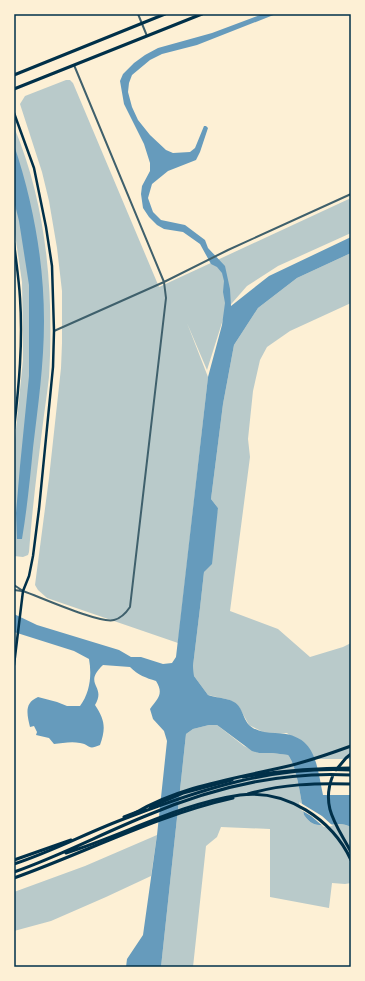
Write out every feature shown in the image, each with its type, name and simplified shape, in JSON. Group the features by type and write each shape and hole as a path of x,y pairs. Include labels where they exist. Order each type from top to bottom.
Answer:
{"main road":[{"path":"14,75 164,14"},
{"path":"14,89 202,14"},
{"path":"14,113 34,168 46,227 52,266 54,331 53,367 39,509 29,576 23,591 14,665"},
{"path":"14,243 20,298 21,346 14,429"},
{"path":"129,817 147,806 196,787 237,776 292,765 351,746"},
{"path":"351,754 335,772 329,788 328,801 333,819 351,852"},
{"path":"14,860 56,846 183,793 240,778 293,770 319,768 351,769"},
{"path":"14,864 129,817 204,790 246,779 287,773 351,769"},
{"path":"14,872 53,857 149,814 210,792 252,782 287,776 351,775"},
{"path":"14,878 185,811 268,788 321,783 351,784"},
{"path":"53,857 92,845 186,809 241,795 254,795 270,797 293,803 315,816 334,832 342,842 351,860"}],"street":[{"path":"138,14 147,36"},
{"path":"14,585 23,591 93,618 106,621 114,620 123,616 130,607 166,298 164,282 74,65"},
{"path":"54,331 164,282 217,255 351,194"},
{"path":"14,590 23,591"}],"shaded area":[{"path":"66,80 70,80 73,83 159,287 351,198 351,233 278,266 247,286 226,310 207,370 187,323 208,377 178,643 47,598 35,585 61,368 62,291 49,201 42,172 20,104 25,96"},
{"path":"14,127 34,187 41,218 49,282 50,314 49,377 29,552 28,555 23,557 14,556 14,449 23,360 23,331 22,282 14,227"},
{"path":"351,253 351,303 290,331 267,347 260,360 253,391 248,439 250,457 230,611 278,629 310,657 343,647 351,643 351,759 315,759 287,733 265,733 249,725 239,707 230,700 208,695 194,676 193,666 204,572 218,508 211,499 223,404 234,345 258,308 297,278"},
{"path":"209,725 217,725 244,746 259,753 288,755 294,767 304,815 308,820 312,823 320,825 340,824 351,827 351,883 332,883 329,908 270,897 270,829 221,827 217,837 206,846 193,967 161,967 186,734 193,729"},
{"path":"157,835 151,876 51,921 14,931 14,892 85,866"}],"water":[{"path":"263,14 276,14 197,45 162,54 150,60 132,75 128,92 132,107 138,120 150,135 166,150 173,153 190,152 195,148 204,126 208,128 196,160 168,171 152,184 148,198 153,212 161,220 185,225 205,240 208,248 225,266 230,289 231,306 269,276 351,237 351,253 297,278 258,308 234,345 223,404 211,499 218,508 212,564 204,572 193,666 194,676 208,695 230,700 237,704 251,727 264,732 289,735 299,738 306,744 316,761 323,795 351,795 351,827 340,824 320,825 312,823 308,820 304,815 294,767 288,755 259,753 252,751 217,725 209,725 193,729 186,734 161,967 126,967 127,959 143,935 157,835 167,741 164,731 153,719 150,709 159,696 160,689 156,681 142,676 130,667 103,665 97,672 94,681 98,693 98,698 95,705 104,724 100,745 89,747 77,742 54,744 49,738 36,735 37,732 34,726 30,727 28,709 30,702 38,697 67,706 80,706 88,690 90,671 89,659 74,651 14,632 14,614 37,625 119,650 131,657 141,657 163,664 172,663 176,657 208,377 222,325 225,303 223,292 224,281 222,273 217,267 211,264 200,244 183,232 164,229 157,225 143,208 141,194 142,186 150,171 150,163 144,144 124,104 120,81 123,74 134,63 158,48 212,33"},
{"path":"14,145 27,188 40,254 44,321 40,385 22,539 17,539 16,513 29,376 29,285 19,221 14,201"}],"pier":[{"path":"299,802 322,816 333,826 324,827 301,810"}]}
